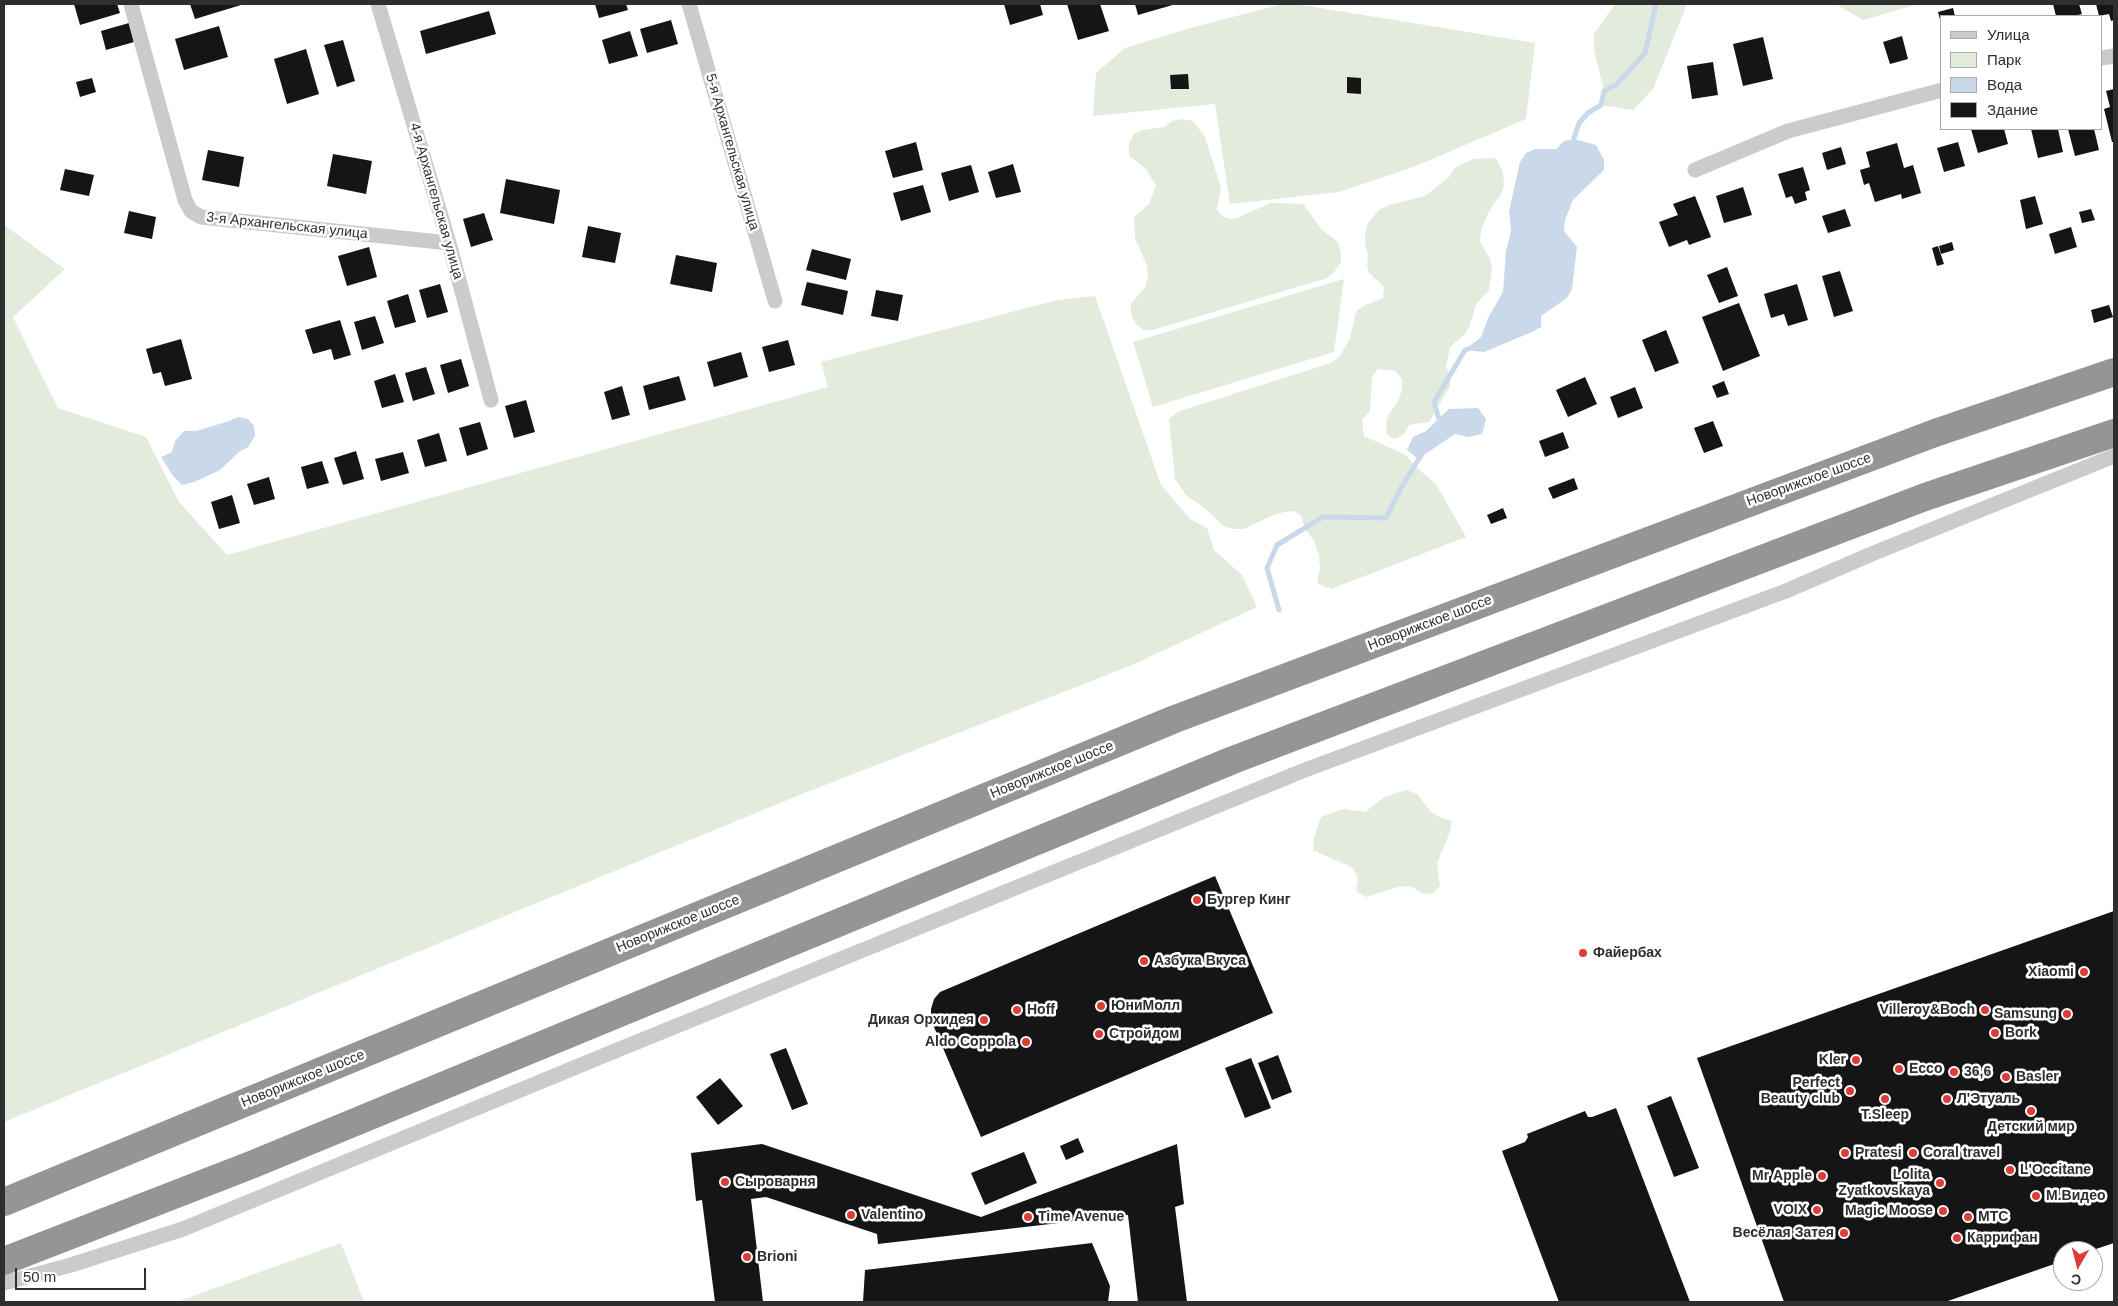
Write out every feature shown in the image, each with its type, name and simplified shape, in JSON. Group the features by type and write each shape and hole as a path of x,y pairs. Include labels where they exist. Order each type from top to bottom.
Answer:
{"highway":[{"name":"Новорижское шоссе","path":"4,1202 1175,719 1935,432 2114,372"},
{"path":"4,1261 250,1165 1233,760 1925,497 2114,433"}],"street":[{"name":"3-я Архангельская улица","path":"131,4 185,200 191,210 201,217 449,243"},
{"name":"4-я Архангельская улица","path":"378,4 449,243 491,400"},
{"name":"5-я Архангельская улица","path":"689,4 775,301"},
{"path":"1695,170 1788,131 1940,91"},
{"path":"4,1284 71,1265 183,1229 1305,770 1786,591 1874,553 2114,456"}],"green space":[{"path":"1282,4 1296,4 1535,43 1526,119 1416,166 1339,192 1230,204 1215,104 1093,116 1096,73 1125,48 1187,29"},
{"path":"1615,4 1687,4 1653,89 1633,110 1601,105 1604,91 1594,50 1594,34"},
{"path":"1836,4 1918,4 1863,20"},
{"path":"1182,119 1193,121 1205,137 1221,188 1217,209 1223,217 1234,219 1271,203 1303,204 1322,230 1338,242 1341,262 1335,271 1327,278 1153,330 1143,330 1135,323 1131,314 1131,304 1145,287 1148,277 1147,266 1135,238 1134,217 1149,204 1156,185 1145,168 1129,156 1129,143 1134,134 1143,130 1164,127 1172,121"},
{"path":"1496,158 1503,173 1504,185 1501,194 1489,211 1481,230 1480,241 1490,259 1492,268 1489,290 1476,304 1470,325 1465,334 1450,347 1446,367 1450,376 1450,386 1429,422 1409,425 1404,434 1395,439 1387,435 1386,425 1388,416 1399,399 1402,379 1396,371 1378,369 1372,377 1370,412 1362,419 1364,436 1406,455 1415,466 1436,484 1466,537 1331,589 1317,583 1320,569 1319,555 1314,541 1305,529 1301,515 1293,511 1284,512 1273,515 1244,529 1234,529 1225,527 1202,506 1186,495 1175,479 1169,419 1176,413 1186,409 1331,363 1340,356 1350,338 1356,312 1363,306 1383,298 1384,287 1369,273 1367,264 1368,254 1365,235 1367,225 1373,217 1380,209 1389,205 1425,196 1449,177 1455,168 1464,163 1474,159"},
{"path":"4,225 65,269 13,317 58,408 146,437 179,502 227,555 828,387 821,362 1057,300 1095,296 1161,485 1190,519 1207,528 1214,550 1242,575 1257,607 1130,666 802,794 4,1122"},
{"path":"1344,279 1334,352 1153,407 1133,342"},
{"path":"1406,790 1417,794 1431,812 1441,818 1452,821 1450,832 1437,863 1440,886 1432,894 1421,893 1411,886 1398,887 1366,897 1356,891 1358,879 1353,868 1313,850 1314,838 1321,817 1343,809 1365,812 1384,797"},
{"path":"341,1243 364,1302 176,1302"}],"water":[{"path":"1574,139 1596,145 1604,160 1604,170 1573,200 1565,220 1564,231 1577,247 1572,289 1567,298 1541,316 1541,327 1484,352 1465,350 1481,337 1488,318 1503,292 1506,251 1511,231 1509,211 1520,162 1526,153 1535,149 1556,149 1564,141"},
{"path":"1478,408 1486,419 1482,434 1469,437 1455,434 1418,459 1407,450 1413,437 1426,431 1449,409"},
{"path":"238,417 248,419 254,426 255,436 248,447 239,452 220,470 194,482 182,485 173,476 161,457 172,452 175,441 184,431 196,431"}],"building":[{"path":"74,4 117,4 120,13 80,25"},
{"path":"190,4 241,4 241,5 195,19"},
{"path":"595,4 626,4 628,10 599,18"},
{"path":"1004,4 1040,4 1043,15 1010,25"},
{"path":"1067,4 1100,4 1109,31 1078,40"},
{"path":"1135,4 1176,4 1138,15"},
{"path":"2053,4 2079,4 2082,14 2078,15 2056,15"},
{"path":"2096,4 2114,4 2114,20 2111,21 2109,14 2099,15"},
{"path":"1953,8 1955,15 1940,15 1940,19 1938,12"},
{"path":"489,11 496,34 426,54 420,31"},
{"path":"671,20 678,44 647,53 640,29"},
{"path":"129,23 134,42 106,50 101,31"},
{"path":"219,26 228,57 184,70 175,39"},
{"path":"630,31 638,56 609,64 602,40"},
{"path":"1902,36 1908,59 1890,64 1883,42"},
{"path":"1763,37 1773,79 1743,86 1733,44"},
{"path":"343,40 355,81 337,87 324,45"},
{"path":"306,49 319,94 287,104 274,59"},
{"path":"1713,62 1718,95 1692,99 1687,66"},
{"path":"1188,74 1189,89 1171,89 1170,75"},
{"path":"1347,77 1361,78 1361,94 1347,93"},
{"path":"92,78 96,92 80,97 76,82"},
{"path":"2114,89 2114,142 2112,142 2104,109 2110,107 2106,91"},
{"path":"1971,130 2004,130 2008,144 1978,153"},
{"path":"2031,130 2058,130 2063,152 2038,158"},
{"path":"2068,130 2094,130 2099,150 2075,156"},
{"path":"916,142 923,170 893,178 885,151"},
{"path":"1958,142 1965,166 1944,172 1937,148"},
{"path":"1897,143 1904,168 1913,165 1921,193 1902,199 1901,194 1875,202 1869,183 1864,185 1860,170 1870,167 1866,152"},
{"path":"1841,147 1846,164 1827,170 1822,153"},
{"path":"208,150 244,157 239,187 202,180"},
{"path":"333,154 372,161 366,194 327,186"},
{"path":"1013,164 1021,192 996,198 988,172"},
{"path":"971,165 979,192 949,201 941,173"},
{"path":"1803,167 1810,190 1805,192 1807,200 1795,204 1792,196 1786,198 1778,174"},
{"path":"65,169 94,175 89,196 60,190"},
{"path":"506,179 560,190 554,224 500,213"},
{"path":"923,185 931,212 901,221 893,193"},
{"path":"1743,187 1752,215 1724,223 1716,196"},
{"path":"1695,196 1711,237 1689,245 1687,240 1669,247 1659,222 1678,215 1673,204"},
{"path":"2035,196 2043,224 2026,229 2020,200"},
{"path":"1845,209 1851,226 1828,233 1822,216"},
{"path":"2091,209 2095,220 2082,223 2079,212"},
{"path":"129,211 156,217 152,239 124,233"},
{"path":"484,213 493,240 471,247 463,219"},
{"path":"588,226 621,233 615,263 582,257"},
{"path":"2071,227 2077,247 2055,254 2049,234"},
{"path":"1952,242 1954,250 1941,254 1939,246"},
{"path":"1938,246 1944,264 1937,266 1932,248"},
{"path":"369,247 377,277 347,286 338,256"},
{"path":"812,249 851,259 846,280 806,270"},
{"path":"676,255 717,263 712,292 670,284"},
{"path":"1727,267 1738,296 1719,303 1707,275"},
{"path":"1840,271 1853,311 1834,317 1822,276"},
{"path":"807,282 848,291 843,315 801,305"},
{"path":"440,284 448,312 427,318 419,290"},
{"path":"1797,284 1808,320 1788,326 1784,314 1771,318 1764,294"},
{"path":"876,290 903,295 898,321 871,316"},
{"path":"408,294 416,322 395,328 387,301"},
{"path":"1739,303 1760,356 1723,371 1702,317"},
{"path":"2109,305 2113,317 2094,323 2091,310"},
{"path":"375,316 384,343 362,350 354,322"},
{"path":"340,320 351,355 334,360 331,349 313,354 305,330"},
{"path":"1666,330 1679,363 1655,372 1642,340"},
{"path":"181,339 192,379 165,386 161,372 153,374 146,349"},
{"path":"788,340 795,365 769,372 762,347"},
{"path":"741,352 748,377 714,387 707,362"},
{"path":"461,359 469,386 448,393 440,365"},
{"path":"426,367 435,394 413,401 405,373"},
{"path":"395,374 404,402 382,408 374,381"},
{"path":"679,376 686,400 649,410 643,386"},
{"path":"1585,377 1597,404 1568,417 1556,390"},
{"path":"1724,381 1729,394 1717,398 1712,386"},
{"path":"622,386 630,415 612,420 604,392"},
{"path":"1635,387 1643,408 1618,418 1610,397"},
{"path":"526,400 535,432 514,438 505,406"},
{"path":"1713,421 1723,446 1704,453 1694,428"},
{"path":"480,422 488,449 467,456 459,428"},
{"path":"1563,432 1569,448 1545,457 1539,441"},
{"path":"439,433 447,461 425,467 417,440"},
{"path":"356,451 364,479 343,485 334,458"},
{"path":"403,452 409,473 381,481 375,459"},
{"path":"322,461 329,483 307,489 301,467"},
{"path":"269,477 275,499 254,505 247,484"},
{"path":"1574,478 1578,489 1553,499 1548,488"},
{"path":"232,495 240,523 219,529 211,502"},
{"path":"1503,508 1507,518 1491,524 1487,515"},
{"name":"ЮниМолл","path":"1215,876 1273,1013 981,1137 931,1020 931,1009 934,999 940,992"},
{"path":"2114,911 2114,1243 2103,1247 2103,1241 2053,1241 2053,1264 1945,1302 1784,1302 1697,1058"},
{"path":"786,1048 808,1104 792,1110 770,1054"},
{"path":"1278,1055 1292,1092 1272,1100 1258,1063"},
{"path":"1251,1058 1271,1108 1245,1118 1225,1068"},
{"path":"720,1078 743,1106 718,1125 696,1097"},
{"path":"1671,1096 1699,1168 1674,1177 1647,1106"},
{"path":"1616,1108 1690,1302 1559,1302 1502,1151 1525,1142 1528,1137 1527,1134 1585,1111 1588,1117 1592,1117"},
{"path":"1078,1138 1084,1152 1066,1160 1060,1146"},
{"path":"762,1144 981,1217 1177,1144 1184,1204 1175,1207 1187,1302 1138,1302 1128,1215 878,1244 877,1234 766,1197 751,1199 763,1302 715,1302 702,1200 696,1201 691,1153"},
{"path":"1024,1152 1037,1183 985,1205 971,1173"},
{"path":"1092,1243 1110,1286 1108,1302 863,1302 865,1270"}],"waterway":[{"path":"1572,144 1579,123 1588,113 1601,105 1604,91 1617,84 1645,53 1656,4"},
{"path":"1441,426 1434,402 1465,350 1471,348"},
{"path":"1279,610 1267,568 1277,545 1323,517 1386,518 1402,486 1422,454"}],"place":[{"name":"Бургер Кинг","path":"1197,900"},
{"name":"Файербах","path":"1583,953"},
{"name":"Азбука Вкуса","path":"1144,961"},
{"name":"Xiaomi","path":"2084,972"},
{"name":"ЮниМолл","path":"1101,1006"},
{"name":"Hoff","path":"1017,1010"},
{"name":"Villeroy&Boch","path":"1985,1010"},
{"name":"Samsung","path":"2067,1014"},
{"name":"Дикая Орхидея","path":"984,1020"},
{"name":"Bork","path":"1995,1033"},
{"name":"Стройдом","path":"1099,1034"},
{"name":"Aldo Coppola","path":"1026,1042"},
{"name":"Kler","path":"1856,1060"},
{"name":"Ecco","path":"1899,1069"},
{"name":"36,6","path":"1954,1072"},
{"name":"Basler","path":"2006,1077"},
{"name":"Perfect Beauty club","path":"1850,1091"},
{"name":"T.Sleep","path":"1885,1099"},
{"name":"Л'Этуаль","path":"1947,1099"},
{"name":"Детский мир","path":"2031,1111"},
{"name":"Pratesi","path":"1845,1153"},
{"name":"Coral travel","path":"1913,1153"},
{"name":"L'Occitane","path":"2010,1170"},
{"name":"Mr Apple","path":"1822,1176"},
{"name":"Сыроварня","path":"725,1182"},
{"name":"Lolita Zyatkovskaya","path":"1940,1183"},
{"name":"М.Видео","path":"2036,1196"},
{"name":"VOIX","path":"1817,1210"},
{"name":"Magic Moose","path":"1943,1211"},
{"name":"Valentino","path":"851,1215"},
{"name":"Time Avenue","path":"1028,1217"},
{"name":"МТС","path":"1968,1217"},
{"name":"Весёлая Затея","path":"1844,1233"},
{"name":"Каррифан","path":"1957,1238"},
{"name":"Brioni","path":"747,1257"}]}
